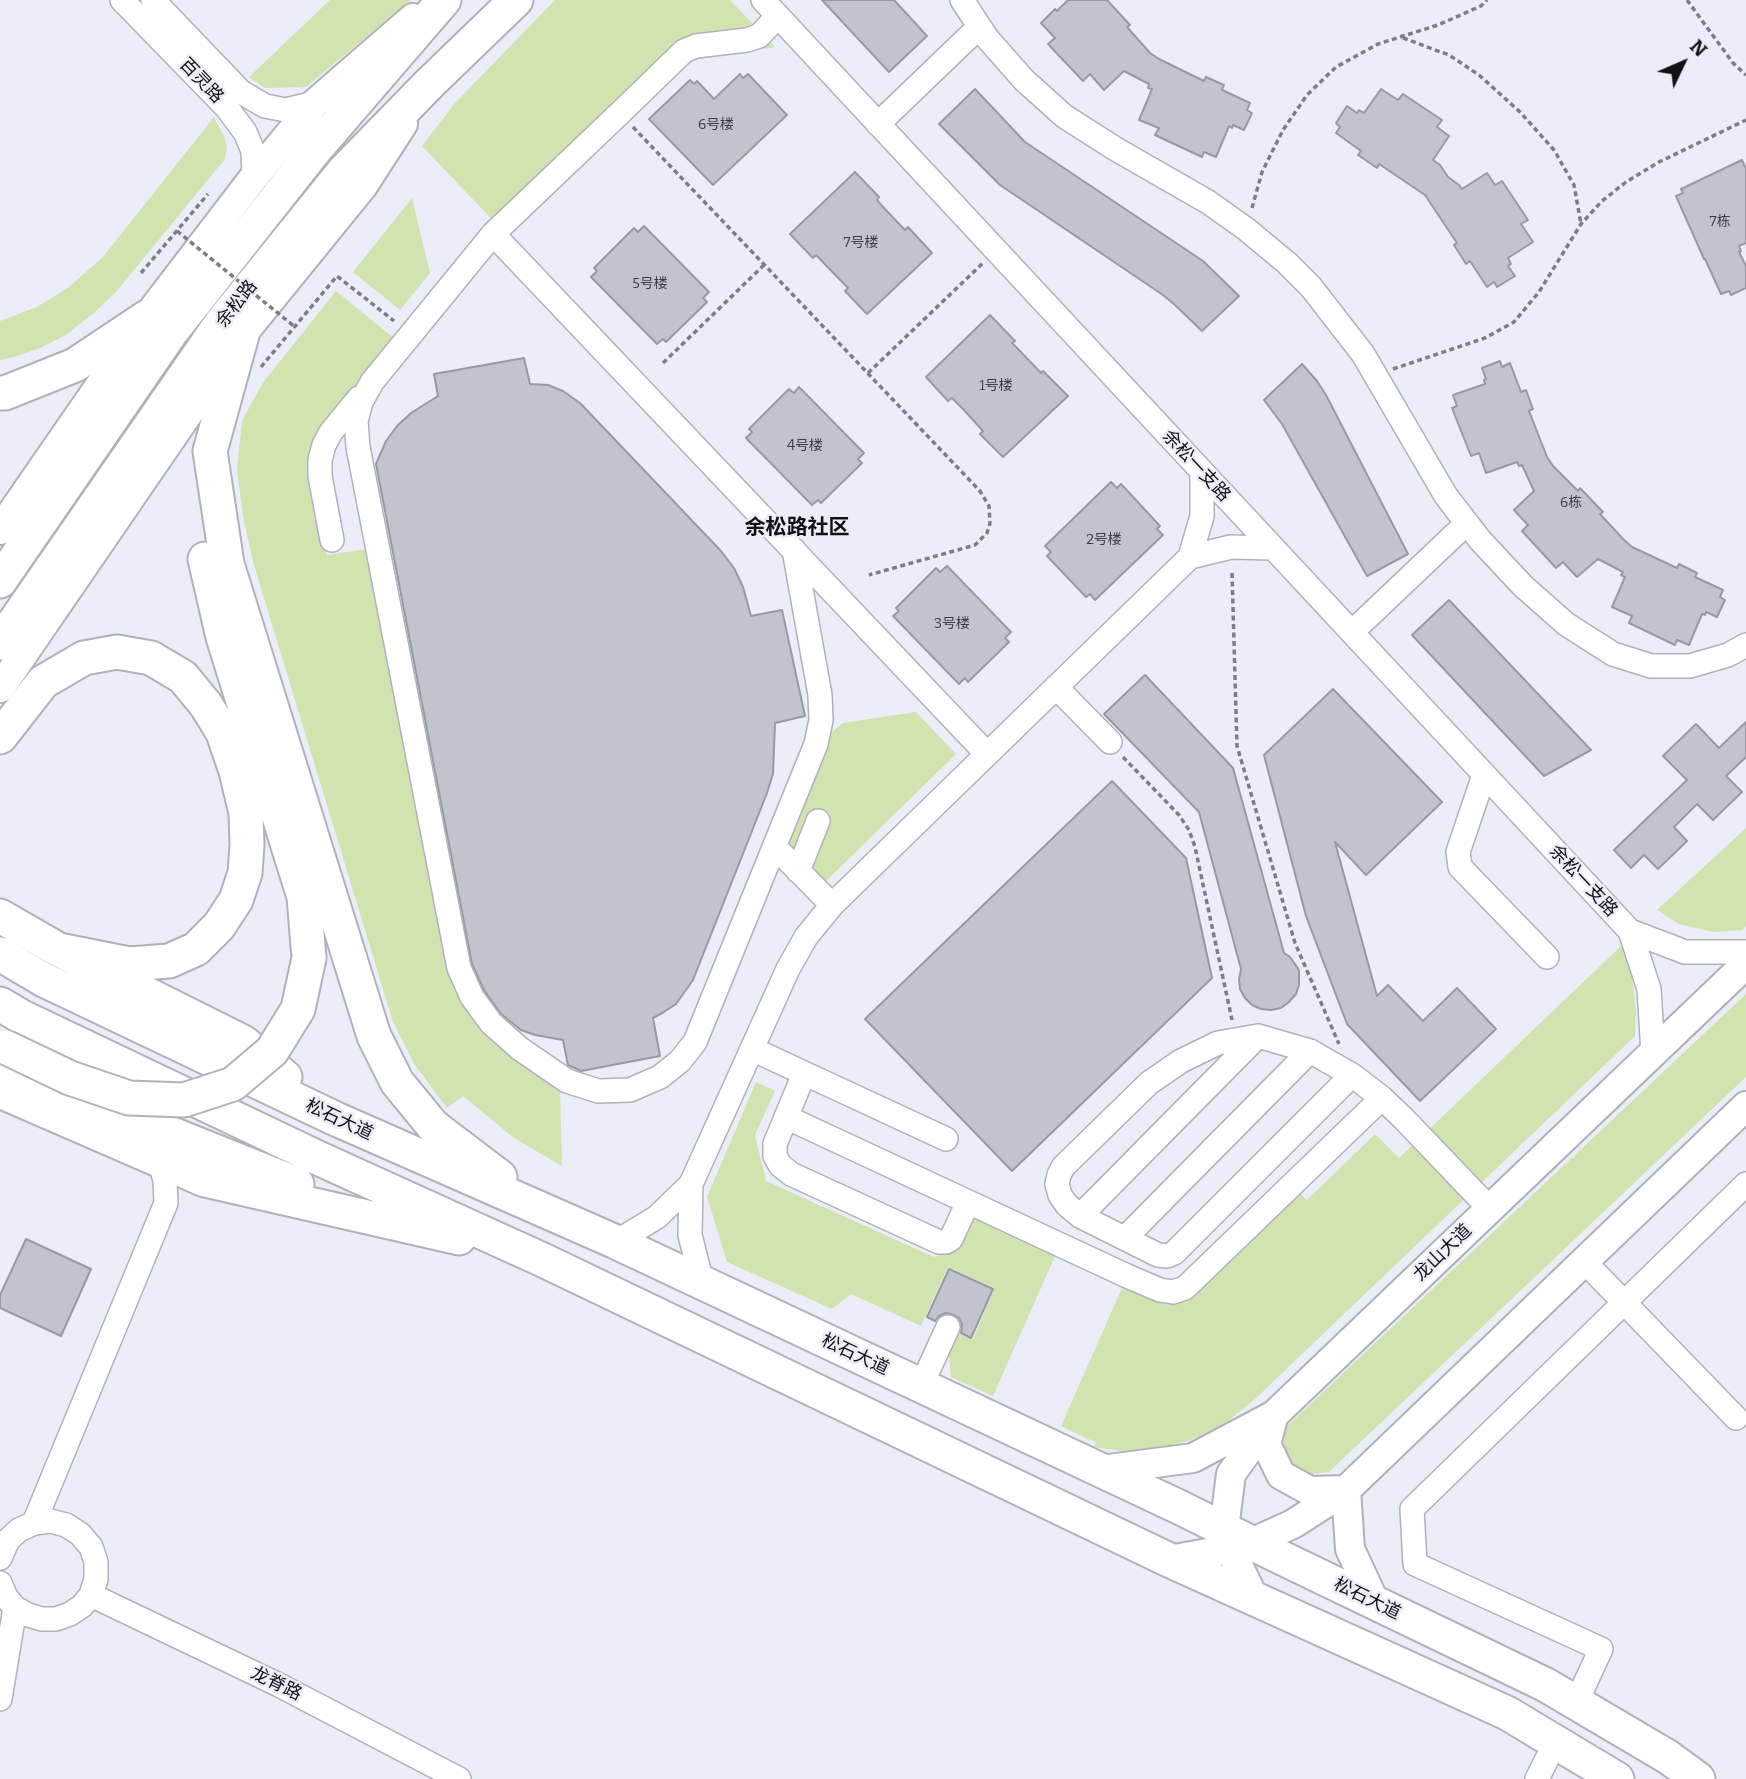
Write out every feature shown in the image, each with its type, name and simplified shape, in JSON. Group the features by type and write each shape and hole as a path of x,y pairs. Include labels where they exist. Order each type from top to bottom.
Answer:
{"highway":[{"name":"余松路","path":"0,581 172,331 314,150 444,0"},
{"name":"余松路","path":"0,643 222,322 342,172 516,0"},
{"path":"0,393 75,365 146,317"},
{"path":"2,1052 130,1098 184,1100 233,1084 272,1051 298,1009 309,958 304,897 223,637 206,564 203,497 210,451 242,335"},
{"path":"210,451 227,564 374,1036 397,1082 433,1126 563,1220"},
{"path":"0,737 43,682 84,658 117,652 151,658 183,677 206,705 223,733 236,771 246,813 245,873 236,900 219,926 195,949 169,961 129,964 59,950"},
{"path":"0,916 59,950 243,1042 336,1119"},
{"name":"松石大道","path":"0,954 44,980 336,1119 616,1242 1101,1470 1235,1541 1375,1603 1546,1685 1668,1757 1698,1779"},
{"path":"0,1004 22,1017 318,1158 543,1261 1169,1560 1507,1713 1617,1779"},
{"path":"2,1052 304,1187 435,1232"},
{"path":"0,1091 205,1180 435,1232 543,1261"}],"main road":[{"path":"0,530 146,317 254,177 315,103 433,0"},
{"path":"0,688 242,335 363,186 430,83"},
{"name":"龙山大道","path":"1101,1470 1193,1458 1274,1415 1746,964"},
{"path":"1169,1560 1293,1524 1346,1490 1746,1106"},
{"path":"1274,1415 1266,1444 1281,1475 1310,1491 1346,1490"},
{"path":"1254,1598 1235,1541 1231,1474 1274,1415"},
{"path":"1346,1490 1350,1549 1375,1603"}],"street":[{"name":"百灵路","path":"122,0 227,108 246,132 253,151 254,177"},
{"name":"百灵路","path":"153,0 241,92 265,106 286,110 315,103"},
{"path":"962,0 987,38 1024,80 1064,116 1208,202 1246,229 1311,287 1363,354 1446,496 1480,540 1523,586 1566,624 1613,654 1651,666 1690,666 1728,655 1746,645"},
{"path":"332,540 320,476 320,460 331,432 372,382 494,234 684,51 696,46 759,36 770,8"},
{"name":"余松一支路","path":"770,8 1630,931"},
{"path":"878,124 979,27"},
{"path":"494,234 987,754"},
{"path":"372,382 361,402 356,421 358,447 459,968 472,997 491,1023 519,1048 568,1081 598,1091 629,1090 660,1077 680,1061 695,1042 816,744 821,720 820,695 794,550"},
{"path":"616,1242 657,1217 691,1184 794,958 806,937 832,905 1190,557 1202,516 1202,472"},
{"path":"1352,632 1467,523"},
{"path":"1190,557 1231,547 1273,548"},
{"path":"1056,687 1110,742"},
{"path":"1484,775 1458,852 1460,867 1547,957"},
{"path":"798,871 818,821"},
{"path":"775,847 832,905"},
{"path":"1630,931 1685,952 1746,952"},
{"path":"1630,931 1649,989 1653,1053"},
{"path":"1352,1075 1174,1253 1167,1256 1158,1255 1080,1216 1060,1195 1057,1184 1063,1167 1149,1083 1181,1061 1218,1043 1247,1038 1310,1051 1352,1075 1404,1119 1490,1209"},
{"path":"1080,1216 1247,1038"},
{"path":"752,1049 946,1139"},
{"path":"1125,1238 1310,1051"},
{"path":"804,1074 775,1144 775,1156 780,1165 791,1174 939,1242 951,1239 968,1202"},
{"path":"786,1117 1127,1276 1160,1290 1174,1292 1185,1288 1382,1098"},
{"path":"34,1523 166,1203 162,1169 153,1156"},
{"path":"166,1203 184,1187 205,1180"},
{"path":"691,1184 690,1235 702,1283"},
{"path":"1576,1703 1601,1649 1415,1564 1412,1509 1746,1184"},
{"path":"1584,1261 1736,1418"},
{"path":"920,1386 948,1327"},
{"path":"0,1556 8,1540 19,1530 34,1523 50,1521 66,1525 80,1534 90,1547 96,1562 96,1579 90,1595 82,1606 56,1619 42,1619 15,1608 0,1583"},
{"name":"龙脊路","path":"90,1595 279,1685 459,1779"},
{"path":"0,1699 15,1608"},
{"path":"1536,1779 1556,1741"}],"path":[{"path":"1246,229 1262,172 1283,130 1307,95 1336,67 1378,44 1438,25 1481,6 1487,0"},
{"path":"1687,0 1733,63 1746,75"},
{"path":"1401,37 1449,55 1479,75 1520,111 1554,150 1574,185 1581,225"},
{"path":"620,113 980,491 989,506 990,523 987,533 975,545 869,575"},
{"path":"1376,375 1485,338 1514,322 1539,292 1581,225 1602,201 1626,182 1659,162 1746,120"},
{"path":"141,273 208,194"},
{"path":"177,231 295,327"},
{"path":"868,373 996,251"},
{"path":"663,363 765,264"},
{"path":"260,369 337,276 411,335"},
{"path":"1232,573 1237,746 1294,943 1352,1075"},
{"path":"1110,742 1179,815 1189,831 1247,1038"}],"green space":[{"path":"330,0 411,0 306,87 265,88 249,77"},
{"path":"555,0 730,0 775,47 688,61 507,235 422,146 455,103"},
{"path":"214,117 227,147 225,159 116,292 66,335 40,348 0,360 0,321 37,307 69,287 103,257"},
{"path":"412,198 430,273 400,310 353,272"},
{"path":"336,291 395,339 326,423 313,472 314,516 327,555 368,549 452,968 560,1090 562,1166 514,1138 463,1096 447,1108 415,1065 393,1022 253,562 243,517 237,469 242,421 262,384"},
{"path":"916,712 956,754 822,885 810,874 830,820 813,813 795,860 784,847 824,738 843,723"},
{"path":"1746,828 1746,926 1742,930 1713,932 1679,924 1657,910"},
{"path":"1621,946 1632,977 1636,1010 1635,1036 1254,1400 1223,1425 1188,1441 1153,1450 1122,1451 1093,1447 1097,1442 1061,1426 1122,1288 1158,1302 1173,1303 1297,1191 1307,1200 1375,1134 1399,1158"},
{"path":"1746,994 1746,1077 1329,1472 1303,1475 1282,1451 1287,1426"},
{"path":"756,1082 775,1091 755,1135 766,1181 934,1257 954,1247 970,1213 1056,1254 993,1396 951,1377 949,1354 959,1334 973,1339 995,1288 948,1267 921,1326 851,1294 832,1309 727,1262 707,1197"}],"building":[{"path":"822,0 894,0 927,36 889,72"},
{"path":"1068,0 1107,0 1130,25 1127,27 1150,53 1204,81 1206,77 1224,85 1222,90 1250,103 1247,110 1252,113 1244,130 1229,126 1216,157 1204,152 1202,157 1155,135 1159,128 1139,120 1152,89 1148,88 1149,84 1124,71 1104,90 1090,74 1083,81 1048,44 1055,38 1041,23"},
{"path":"740,74 743,78 748,74 787,115 713,185 649,119 690,80 694,84 697,81 714,99"},
{"path":"975,89 1025,142 1203,261 1239,296 1202,331 1163,295 1000,185 939,124"},
{"path":"1381,89 1398,100 1403,94 1442,120 1437,127 1449,136 1433,160 1462,189 1487,173 1495,185 1502,181 1528,220 1521,224 1533,242 1508,258 1511,264 1508,266 1515,276 1497,287 1494,282 1487,287 1470,261 1466,264 1454,245 1457,243 1425,195 1379,164 1377,168 1358,155 1361,151 1336,133 1340,127 1336,123 1347,106 1357,113 1359,110 1364,113"},
{"path":"1742,160 1746,169 1746,243 1739,246 1739,252 1746,266 1746,288 1731,295 1729,291 1721,294 1676,196 1683,193 1681,189"},
{"path":"855,172 879,197 877,200 882,206 905,230 908,227 932,253 867,314 845,291 848,288 816,255 813,258 790,234"},
{"path":"644,226 709,292 703,298 707,302 666,342 663,339 657,344 591,277 597,271 594,268 634,228 638,232"},
{"path":"990,315 1015,341 1012,343 1068,396 1003,457 980,434 983,431 963,409 952,398 948,401 926,377"},
{"path":"524,358 530,384 548,385 563,391 580,403 721,551 734,568 743,587 751,616 782,610 805,716 775,723 773,774 767,793 693,980 676,1004 653,1018 660,1056 581,1071 568,1065 563,1040 521,1030 501,1014 484,990 472,964 376,464 386,441 397,426 411,413 438,396 434,374"},
{"path":"1500,361 1502,367 1510,363 1521,392 1526,390 1533,409 1529,411 1553,466 1578,491 1580,488 1624,540 1632,547 1677,568 1679,564 1697,573 1695,577 1723,590 1720,597 1725,600 1717,617 1706,612 1705,615 1702,614 1689,645 1677,640 1675,645 1629,623 1632,616 1612,607 1625,577 1621,575 1623,572 1598,559 1577,577 1563,562 1556,568 1522,531 1528,525 1514,510 1534,491 1522,465 1519,466 1517,462 1486,473 1479,453 1471,456 1452,408 1457,406 1453,395 1485,384 1482,368"},
{"path":"1302,364 1326,395 1408,554 1367,576 1282,424 1264,400"},
{"path":"799,387 864,453 858,459 862,463 821,503 818,500 812,505 746,438 752,432 749,429 789,389 794,393"},
{"path":"1111,482 1117,488 1121,484 1160,526 1157,529 1163,535 1095,600 1090,594 1086,597 1047,556 1051,552 1045,546"},
{"path":"947,566 1011,632 1005,638 1009,642 968,682 965,678 959,684 893,616 899,611 896,608 936,568 940,572"},
{"path":"1449,600 1591,750 1544,776 1412,635"},
{"path":"1145,675 1233,768 1284,953 1299,970 1296,994 1281,1008 1261,1009 1252,1005 1240,989 1241,969 1199,812 1104,714"},
{"path":"1333,689 1442,802 1366,875 1335,842 1377,996 1388,985 1423,1021 1457,988 1496,1029 1420,1101 1347,1024 1306,916 1264,755"},
{"path":"1746,722 1746,757 1726,776 1742,792 1713,820 1697,804 1674,827 1687,841 1658,869 1644,855 1631,868 1614,850 1687,780 1663,756 1696,724 1719,748"},
{"path":"1112,781 1186,858 1212,978 1012,1171 865,1019"},
{"path":"26,1239 91,1269 61,1336 0,1308 0,1295"},
{"path":"949,1269 993,1289 971,1338 961,1333 962,1325 954,1315 946,1313 935,1321 927,1317"}],"district":[{"name":"余松路社区","path":"797,528"}]}
